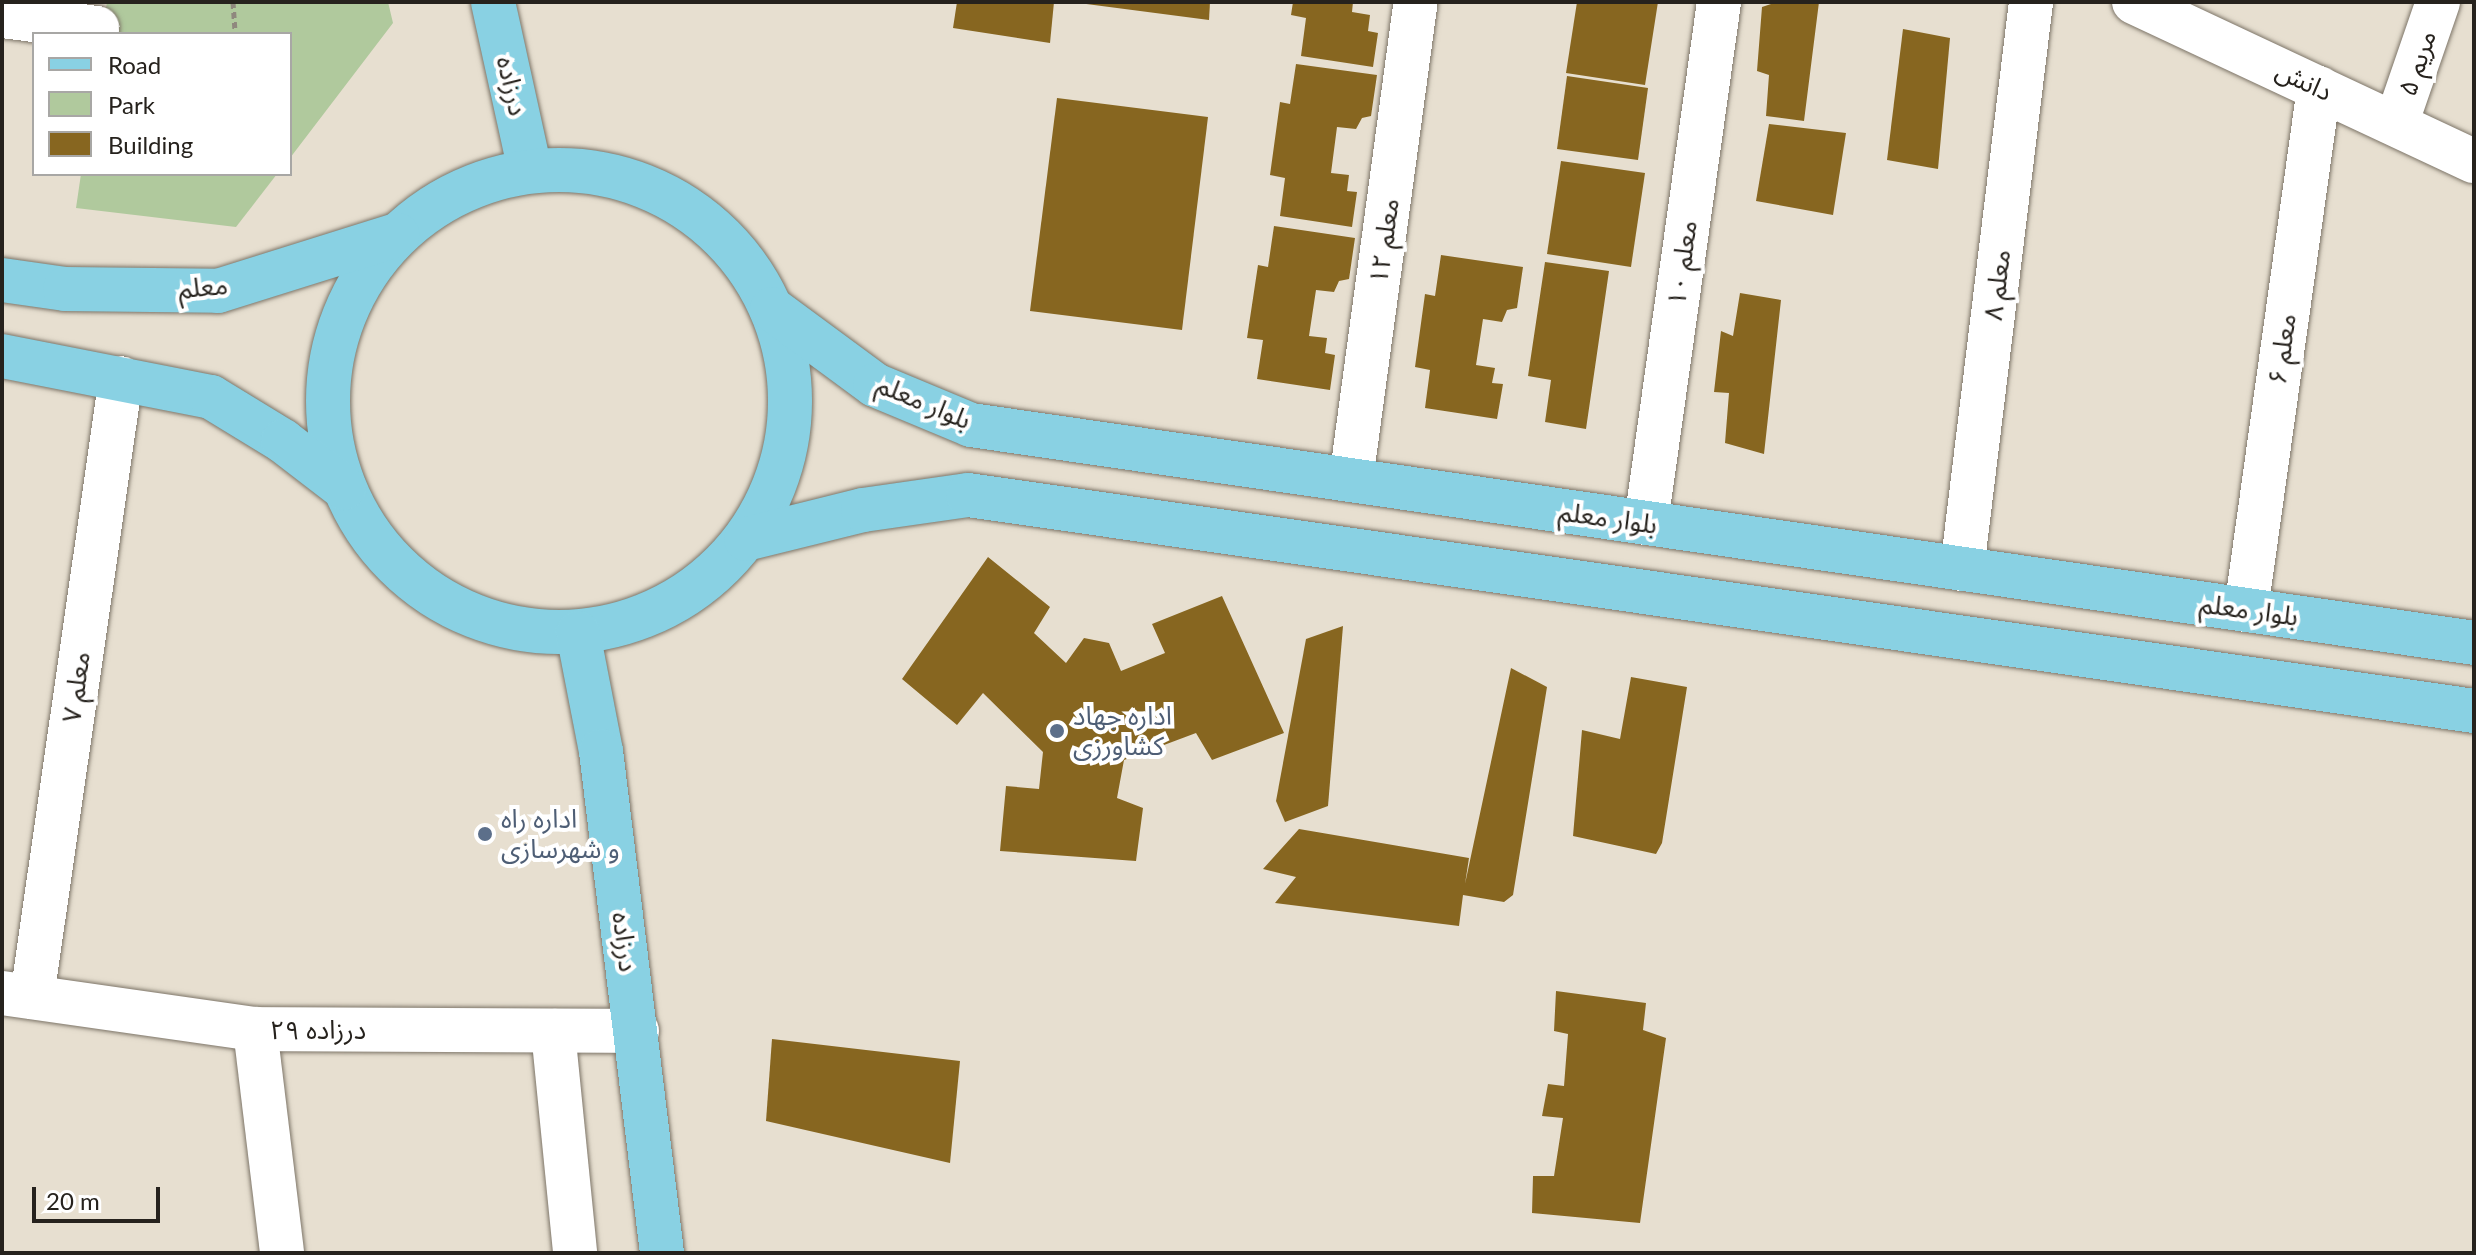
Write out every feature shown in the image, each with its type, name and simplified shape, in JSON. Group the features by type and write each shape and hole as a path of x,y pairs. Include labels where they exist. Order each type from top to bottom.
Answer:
{"main road":[{"name":"درزاده","path":"493,2 530,170"},
{"path":"530,170 589,170 647,186 699,215 741,258 772,309 789,367 790,427 775,486 746,539 713,576 672,605 627,624 578,633 519,630 464,613 426,590 373,539 344,488 329,422 332,353 356,289 397,235 422,213 473,185 530,170"},
{"name":"معلم","path":"2,280 65,289 218,291 397,235"},
{"name":"بلوار معلم","path":"772,309 875,385 971,425 2474,643"},
{"path":"2,356 211,397 283,441 344,488"},
{"path":"746,539 863,510 968,495 2474,711"},
{"name":"درزاده","path":"578,633 601,751 662,1253"}],"street":[{"name":"معلم ۱۲","path":"1351,480 1416,2"},
{"name":"معلم ۱۰","path":"1646,523 1719,2"},
{"name":"معلم ۸","path":"1962,569 2031,2"},
{"name":"دانش","path":"2134,2 2474,161"},
{"name":"مریم ۵","path":"2396,124 2438,2"},
{"path":"2,16 97,28"},
{"name":"معلم ۶","path":"2246,610 2319,88"},
{"name":"معلم ۷","path":"17,995 121,378"},
{"name":"درزاده ۲۹","path":"17,995 255,1029 637,1031"},
{"path":"255,1029 282,1253"},
{"path":"553,1031 575,1253"}],"path":[{"path":"233,2 235,32"}],"green space":[{"path":"107,2 388,2 393,23 292,155 292,32 102,32"},
{"path":"81,176 275,176 236,227 76,208"}],"building":[{"path":"957,2 1054,2 1050,43 953,28"},
{"path":"1071,2 1210,2 1209,20"},
{"path":"1293,2 1353,2 1352,12 1370,15 1368,31 1378,33 1373,67 1301,56 1306,18 1291,15"},
{"path":"1577,2 1658,2 1645,85 1566,73"},
{"path":"1777,2 1819,2 1804,121 1766,116 1769,75 1757,71 1762,7"},
{"path":"1903,29 1950,38 1938,169 1887,160"},
{"path":"1296,64 1377,75 1371,116 1362,118 1356,129 1337,127 1331,173 1349,175 1347,191 1357,192 1352,227 1280,216 1285,178 1270,175 1280,102 1290,104"},
{"path":"1567,76 1648,88 1638,160 1557,149"},
{"path":"1057,98 1208,117 1182,330 1030,311"},
{"path":"1769,124 1846,133 1833,215 1756,201"},
{"path":"1561,161 1645,173 1631,267 1547,254"},
{"path":"1274,226 1355,238 1349,279 1339,281 1334,292 1316,290 1309,336 1327,338 1325,353 1335,355 1330,390 1257,379 1263,340 1247,338 1258,265 1268,267"},
{"path":"1441,255 1523,267 1517,308 1507,310 1502,322 1483,319 1476,365 1495,368 1492,383 1503,384 1497,419 1425,408 1430,370 1415,367 1425,294 1435,296"},
{"path":"1545,262 1609,271 1586,429 1545,422 1551,380 1528,376"},
{"path":"1740,293 1781,300 1764,454 1725,443 1729,393 1714,392 1721,331 1733,336"},
{"name":"اداره جهاد کشاورزی","path":"988,557 1050,607 1034,633 1066,663 1084,638 1109,643 1121,671 1165,653 1152,624 1222,596 1284,733 1212,760 1196,733 1124,760 1117,798 1143,808 1136,861 1000,851 1006,786 1039,789 1043,752 983,693 957,725 902,679"},
{"path":"1343,626 1328,806 1285,822 1276,801 1306,639"},
{"path":"1511,668 1547,687 1513,895 1504,902 1463,895 1459,926 1275,903 1296,877 1263,869 1299,829 1469,858 1465,884"},
{"path":"1631,677 1687,687 1662,843 1656,854 1573,836 1582,730 1620,739"},
{"path":"1556,991 1646,1003 1643,1030 1666,1038 1640,1223 1532,1213 1533,1176 1554,1176 1563,1118 1542,1116 1548,1084 1564,1086 1568,1034 1554,1031"},
{"path":"772,1039 960,1061 950,1163 766,1121"}],"place":[{"name":"اداره جهاد کشاورزی","path":"1057,731"},
{"name":"اداره راه و شهرسازی","path":"485,834"}]}
